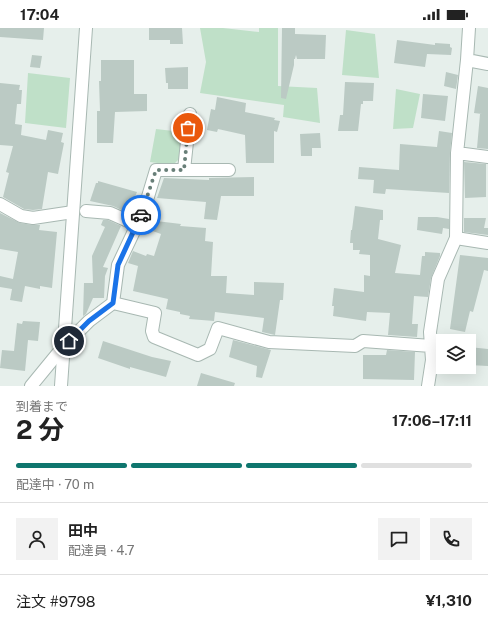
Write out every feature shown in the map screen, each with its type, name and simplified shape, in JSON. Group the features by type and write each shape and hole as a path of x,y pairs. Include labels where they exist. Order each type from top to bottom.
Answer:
{"street":[{"path":"60,386 86,28"},
{"path":"428,386 432,360 430,332 438,279 456,238 457,153 469,28"},
{"path":"467,60 488,64"},
{"path":"184,170 190,114"},
{"path":"457,153 488,157"},
{"path":"31,386 63,347 89,321 113,303 118,265 144,210 156,170 230,170"},
{"path":"0,204 21,216 32,218 73,212"},
{"path":"86,211 110,213 136,225"},
{"path":"456,238 488,243"},
{"path":"113,303 155,313 152,331 154,337 198,355 210,349 218,328 269,342 355,346 363,340 431,346"}],"green space":[{"path":"200,28 223,28 259,32 259,28 278,28 278,86 317,88 320,123 283,117 284,105 200,93 206,62"},
{"path":"346,30 375,34 379,78 342,75"},
{"path":"28,73 70,78 66,128 25,123"},
{"path":"396,89 420,94 413,128 393,129"},
{"path":"156,129 182,132 179,159 173,165 150,162"}],"building":[{"path":"0,28 44,28 43,40 0,37"},
{"path":"149,28 182,28 183,44 170,44 170,40 149,40"},
{"path":"282,28 295,28 295,34 326,35 325,59 297,59 296,55 286,99 281,98"},
{"path":"397,40 435,45 435,43 450,44 450,47 452,48 451,55 427,54 425,67 394,63"},
{"path":"32,55 42,56 40,68 30,67"},
{"path":"101,60 134,60 134,94 147,94 147,111 115,112 113,143 97,143 97,111 100,111 99,81 101,81"},
{"path":"188,67 188,89 168,89 165,68"},
{"path":"446,72 458,75 456,89 444,86"},
{"path":"345,82 374,83 373,101 363,101 363,104 361,104 358,131 338,131 340,115 343,115"},
{"path":"0,83 20,85 19,90 22,90 21,104 17,104 15,124 22,125 21,135 46,140 48,130 63,133 61,142 64,143 58,174 48,172 42,209 24,209 3,197 9,173 6,172 13,146 0,145"},
{"path":"478,86 488,88 488,149 477,148 480,114 482,114 474,113"},
{"path":"423,94 448,96 445,121 421,118"},
{"path":"217,97 246,103 245,112 275,118 274,120 280,121 277,132 274,131 274,163 246,163 245,135 218,129 217,132 207,130 211,109 215,110"},
{"path":"439,131 452,133 449,193 386,189 385,194 373,193 374,180 358,179 359,167 399,170 400,144 437,147"},
{"path":"320,133 321,148 312,148 312,156 301,156 300,134"},
{"path":"464,162 486,164 486,197 465,198"},
{"path":"254,177 254,196 221,196 217,220 204,219 206,202 157,198 164,178 209,180 209,178"},
{"path":"98,181 137,192 128,213 113,206 90,201"},
{"path":"355,206 383,210 383,220 380,220 378,239 401,245 395,273 420,275 422,256 425,256 425,252 440,253 431,278 428,297 414,296 412,324 418,324 417,337 388,335 390,313 367,312 366,321 333,316 334,306 332,306 334,288 364,292 364,275 370,276 370,255 359,254 360,250 353,250 353,243 350,243"},
{"path":"0,213 20,223 40,225 39,230 57,232 52,288 40,286 40,289 25,286 22,302 10,300 12,289 0,287 0,276 13,279 18,252 0,249"},
{"path":"418,217 437,217 449,219 449,229 443,228 442,234 417,230"},
{"path":"464,218 486,218 484,228 488,228 488,235 464,232"},
{"path":"103,220 108,220 121,226 103,267 108,268 105,276 104,298 93,298 86,314 83,316 84,283 93,283 92,256 105,227 101,225"},
{"path":"148,220 181,224 180,226 206,228 205,241 213,242 211,276 227,276 226,293 254,295 254,282 284,283 283,300 280,300 275,335 262,332 264,318 215,312 214,321 189,319 190,316 166,309 168,299 133,291 138,266 128,263 133,251 146,256 147,254 154,256 161,234 144,228"},
{"path":"460,255 488,258 488,271 484,270 473,312 470,311 465,332 450,329"},
{"path":"23,321 40,322 38,341 28,340 25,371 0,368 2,350 14,351 17,323 22,324"},
{"path":"233,340 271,350 262,378 256,377 257,366 229,357"},
{"path":"103,341 152,357 171,361 166,377 130,367 130,369 98,358"},
{"path":"476,348 488,349 488,366 476,365"},
{"path":"387,350 415,352 414,380 363,379 363,355 386,355"},
{"path":"201,373 235,383 234,386 197,386"}],"way so far":[{"path":"141,215 144,210 156,170 184,170 188,128"}],"route":[{"path":"69,341 89,321 113,303 118,265 141,215"}]}
